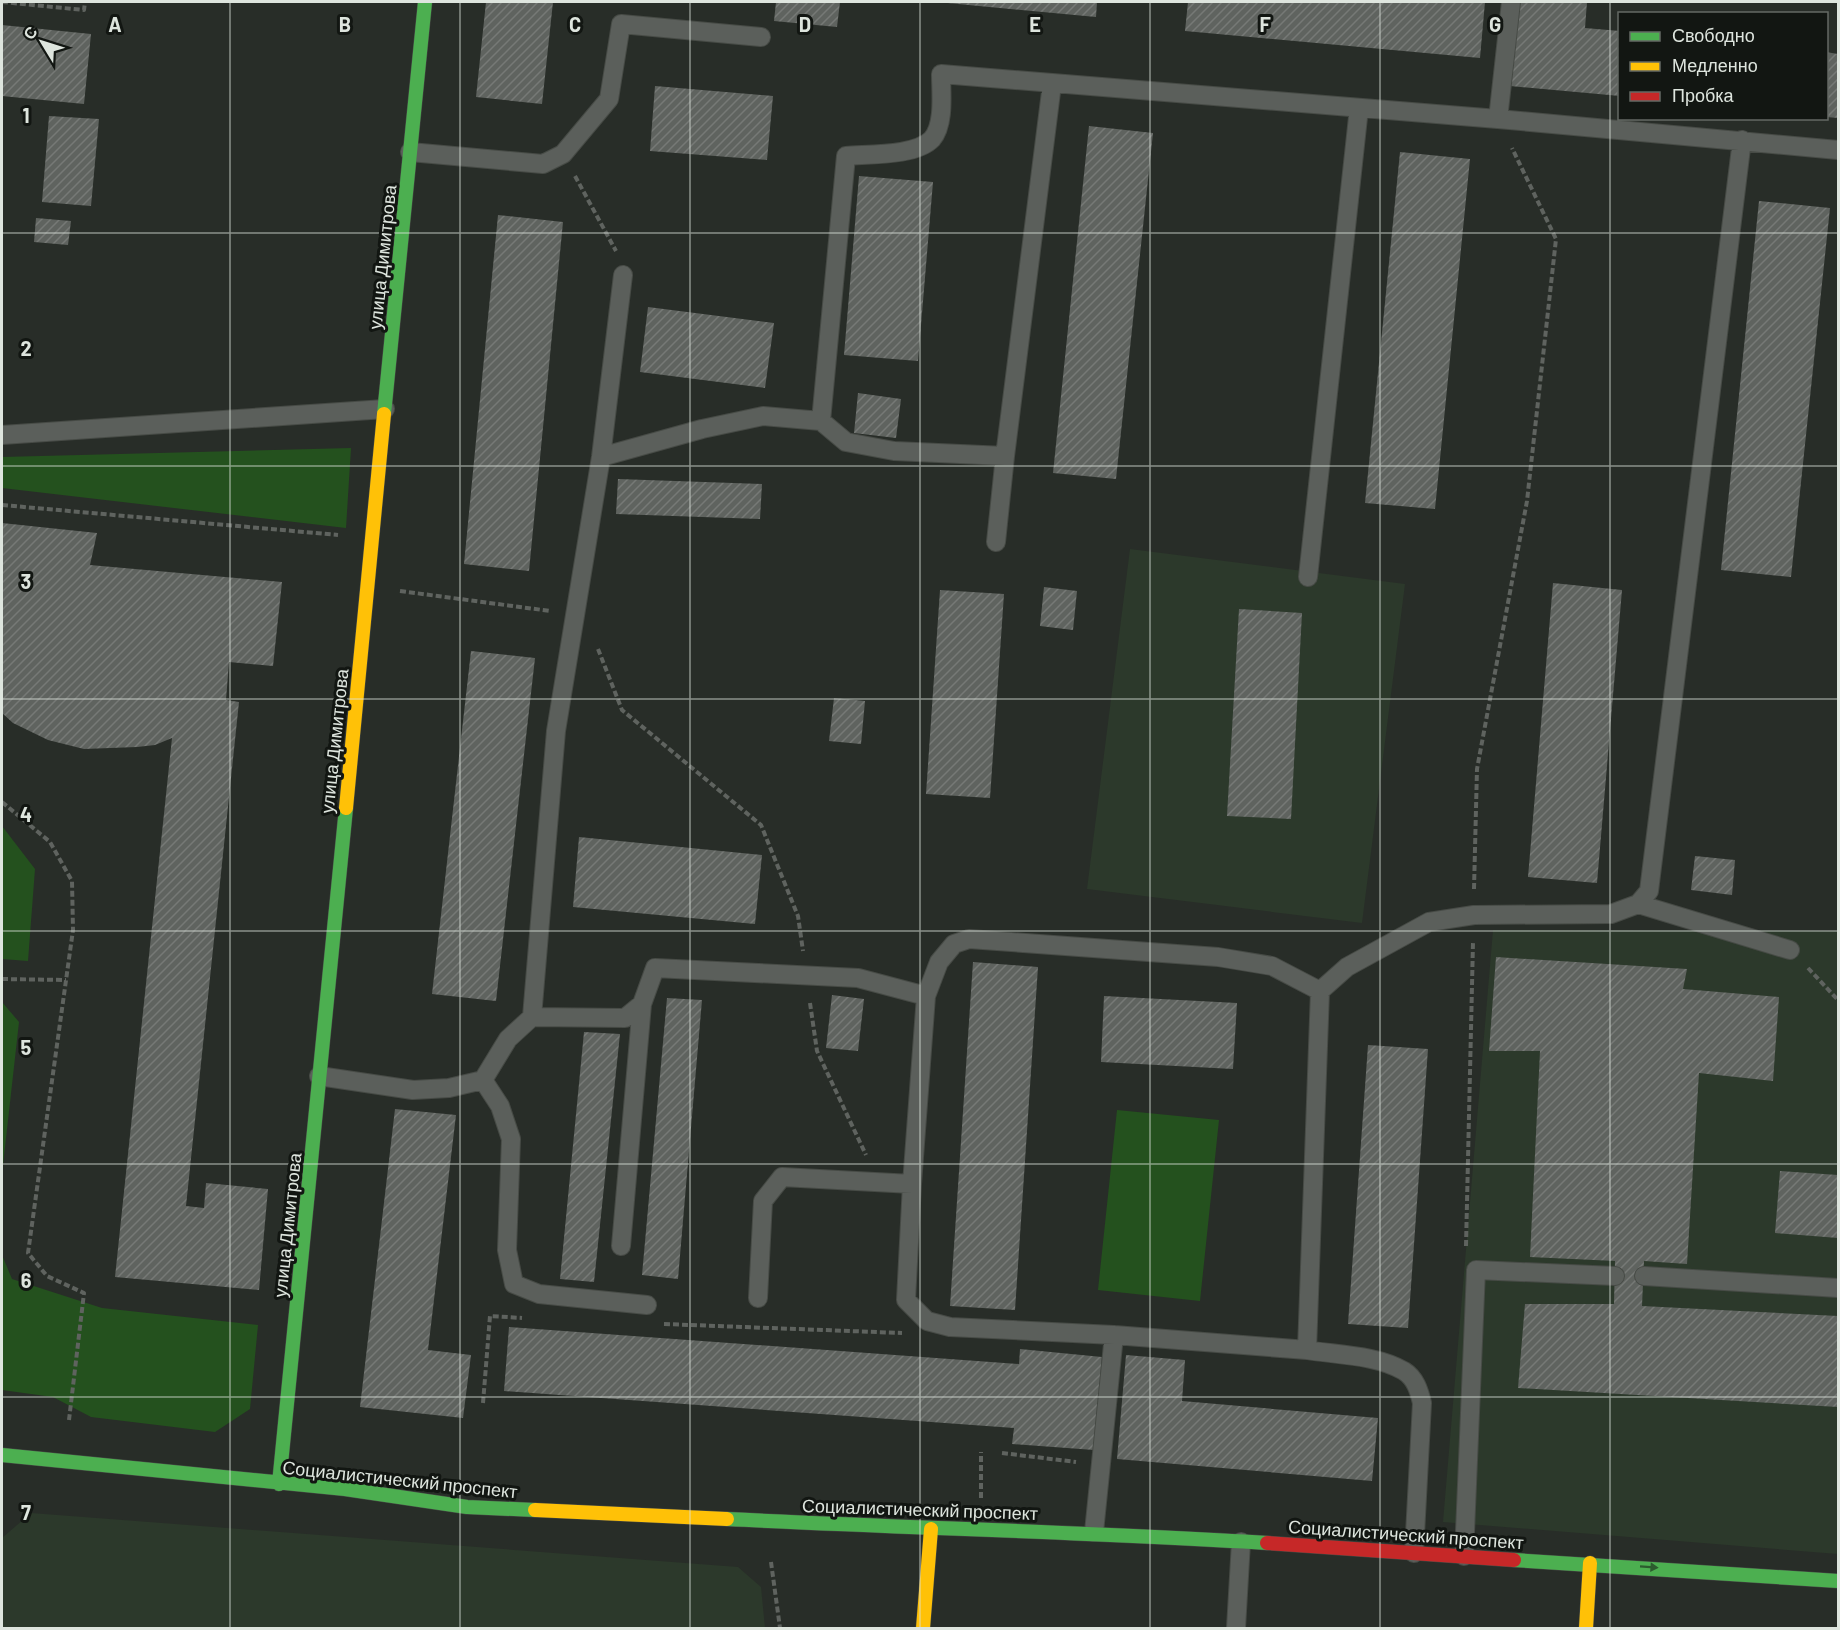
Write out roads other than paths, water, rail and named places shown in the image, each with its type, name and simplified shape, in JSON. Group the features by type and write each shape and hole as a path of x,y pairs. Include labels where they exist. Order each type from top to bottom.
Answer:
{"street":[{"name":"улица Димитрова","path":"279,1484 425,2"},
{"name":"Социалистический проспект","path":"2,1455 345,1490 466,1507 930,1529 1094,1532 1839,1581"},
{"path":"923,1629 930,1529"},
{"path":"1586,1629 1590,1563"}],"lane":[{"path":"1498,119 1511,2"},
{"path":"410,152 543,164 563,154 609,99 621,24 761,37"},
{"path":"821,421 846,156 916,150 933,138 940,118 942,74 1498,119 1839,150"},
{"path":"996,542 1052,84"},
{"path":"1308,577 1359,108"},
{"path":"1307,1350 1320,992 1347,967 1429,922 1474,915 1611,914 1638,904 1649,891 1742,140"},
{"path":"319,1076 413,1090 449,1088 483,1080 508,1039 532,1017 556,731 601,457 623,275"},
{"path":"2,435 385,410"},
{"path":"601,457 702,429 763,416 821,421 846,442 894,451 1005,456"},
{"path":"1638,904 1790,950"},
{"path":"1320,992 1272,966 1218,957 969,939 954,944 939,962 926,996 906,1300 927,1321 950,1327 1114,1335 1307,1350 1374,1360 1405,1371 1418,1386 1422,1403 1414,1553"},
{"path":"621,1246 642,1004 655,968 858,978 926,996"},
{"path":"532,1017 625,1018 642,1004"},
{"path":"483,1080 500,1106 512,1138 507,1250 514,1284 539,1294 647,1305"},
{"path":"758,1298 763,1201 782,1177 878,1180 912,1184"},
{"path":"1464,1557 1476,1270 1615,1276"},
{"path":"1644,1276 1839,1288"},
{"path":"1094,1532 1114,1335"},
{"path":"1236,1629 1241,1542"}]}
